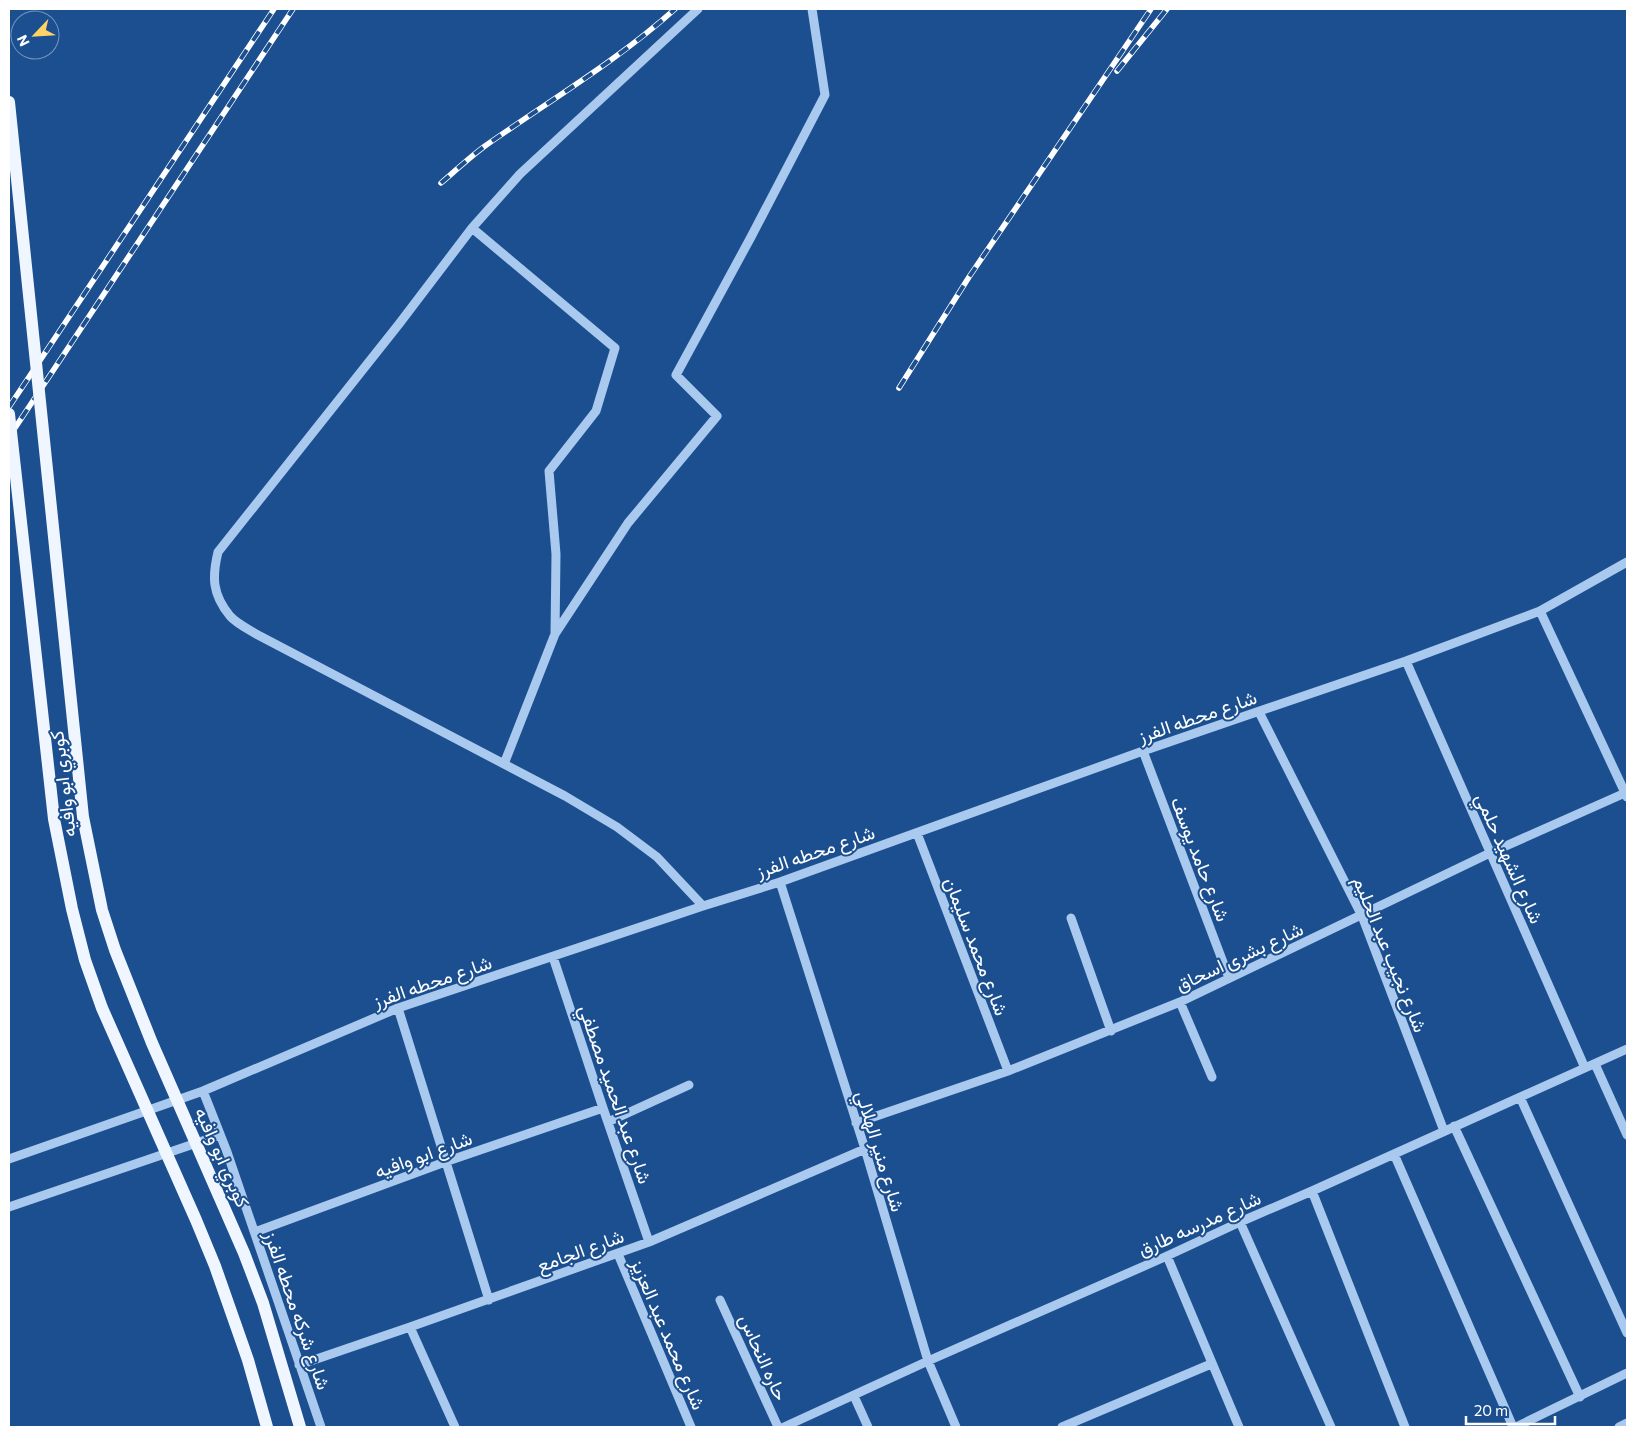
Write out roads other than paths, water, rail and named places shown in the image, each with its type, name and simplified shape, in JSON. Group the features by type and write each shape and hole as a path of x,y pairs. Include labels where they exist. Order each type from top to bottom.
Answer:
{"main road":[{"name":"كوبري ابو وافيه","path":"9,102 83,817 102,910 114,950 134,999 244,1253 263,1304 300,1427"},
{"name":"كوبري ابو وافيه","path":"9,414 54,819 72,908 102,1008 215,1266 248,1360 267,1427"}],"street":[{"path":"698,9 520,174 472,228 399,324 218,552 214,572 216,594 231,616 256,634 565,796 617,827 657,857 703,906"},
{"path":"504,764 555,634 628,523 717,416 676,375 825,95 812,9"},
{"path":"472,228 615,348 596,411 550,470 556,554 555,634"},
{"name":"شارع محطه الفرز","path":"9,1158 203,1091 398,1008 780,882 1143,751 1406,661 1540,611 1627,562"},
{"path":"1540,611 1626,795"},
{"name":"شارع الشهيد حلمي","path":"1406,661 1585,1068"},
{"name":"شارع نجيب عبد الحليم","path":"1259,712 1362,916 1444,1131"},
{"name":"شارع حامد يوسف","path":"1143,751 1229,978"},
{"name":"شارع بشرى اسحاق","path":"856,1122 1008,1071 1180,1002 1490,853 1626,795"},
{"name":"شارع محمد سليمان","path":"917,833 1008,1071"},
{"name":"شارع منير الهلالي","path":"780,882 865,1149 928,1361 956,1427"},
{"path":"1071,918 1110,1031"},
{"name":"شارع عبد الحميد مصطفي","path":"553,957 649,1242"},
{"path":"1180,1002 1212,1077"},
{"path":"398,1008 489,1300"},
{"name":"شارع مدرسه طارق","path":"784,1427 1627,1049"},
{"path":"1595,1064 1627,1135"},
{"path":"608,1122 689,1085"},
{"name":"شارع شركه محطه الفرز","path":"203,1091 321,1427"},
{"path":"1520,1097 1627,1333"},
{"name":"شارع ابو وافيه","path":"254,1232 445,1162 603,1108"},
{"path":"1454,1126 1580,1397"},
{"path":"9,1207 220,1135"},
{"name":"شارع الجامع","path":"299,1365 410,1328 618,1254 865,1149"},
{"path":"1394,1154 1515,1427 1627,1373"},
{"path":"1312,1191 1406,1427"},
{"path":"1240,1222 1331,1427"},
{"name":"شارع محمد عبد العزيز","path":"618,1254 691,1427"},
{"path":"1167,1256 1238,1427"},
{"name":"حاره النحاس","path":"720,1300 778,1427"},
{"path":"410,1328 455,1427"},
{"path":"1062,1427 1211,1364"},
{"path":"854,1396 868,1427"},
{"path":"1619,1427 1627,1423"}],"railway":[{"path":"9,407 274,9"},
{"path":"9,437 293,9"},
{"path":"441,183 485,146 630,46 675,9"},
{"path":"899,388 969,277 1151,9"},
{"path":"1117,71 1167,9"}]}
